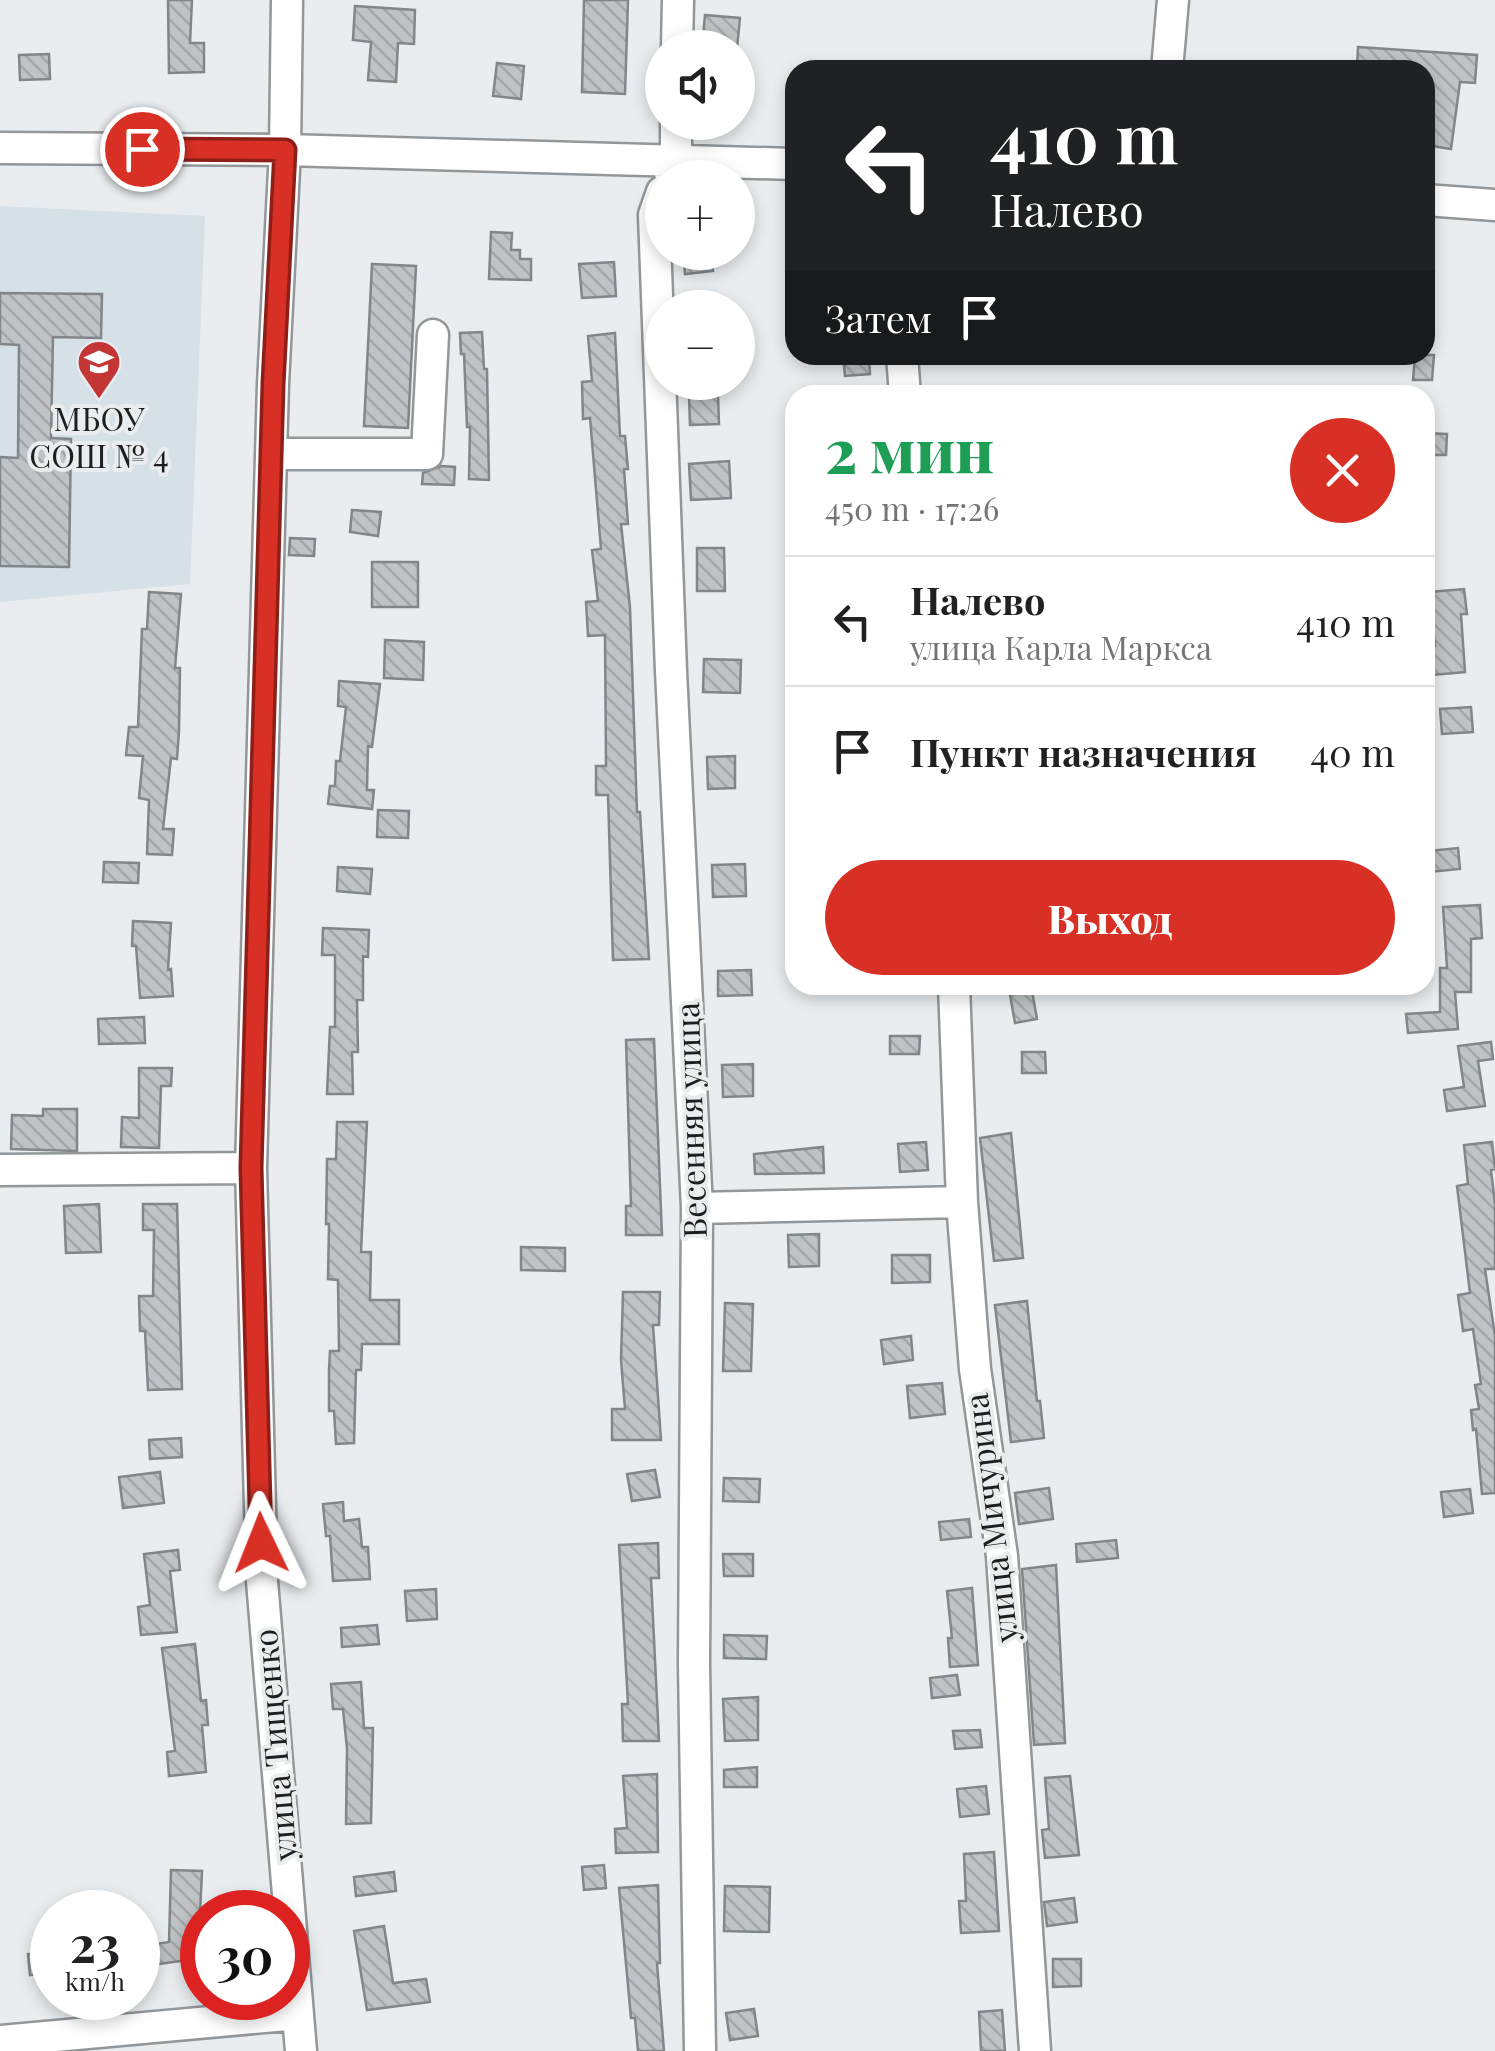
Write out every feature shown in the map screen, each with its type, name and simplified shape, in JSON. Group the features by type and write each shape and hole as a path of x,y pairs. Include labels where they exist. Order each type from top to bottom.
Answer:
{"street":[{"name":"улица Тищенко","path":"286,0 285,150 271,454 251,1168 262,1581 288,1890"},
{"path":"678,0 678,30"},
{"path":"1169,60 1174,0"},
{"path":"0,148 285,150 645,167"},
{"path":"755,165 785,164"},
{"path":"1435,201 1495,205"},
{"name":"Весенняя улица","path":"656,270 697,1208 694,1662 700,2051"},
{"path":"271,454 427,454 432,335"},
{"name":"улица Мичурина","path":"954,995 962,1202 975,1368 1002,1556 1035,2051"},
{"path":"0,1170 251,1168"},
{"path":"697,1208 962,1202"},
{"path":"0,2041 232,2020"},
{"name":"улица Тищенко","path":"298,2020 301,2051"}],"shaded area":[{"name":"МБОУ СОШ № 4","path":"0,206 205,216 190,584 0,602"}],"building":[{"path":"168,0 192,0 190,43 204,43 204,72 169,73"},
{"path":"584,0 628,0 625,94 582,92"},
{"path":"355,6 415,10 414,44 398,43 396,82 368,80 371,42 353,40"},
{"path":"705,15 740,18 739,30 704,30"},
{"path":"1358,47 1477,55 1475,83 1460,82 1451,149 1435,147 1435,60 1357,60"},
{"path":"49,54 50,79 20,80 19,55"},
{"path":"497,63 524,66 521,99 493,96"},
{"path":"491,232 512,233 511,250 520,250 520,259 531,259 531,280 489,279"},
{"path":"614,262 616,296 582,298 579,264"},
{"path":"372,264 416,266 408,428 364,426"},
{"path":"685,270 713,270 713,271 685,274"},
{"path":"0,293 102,294 101,338 53,337 51,438 71,439 69,567 0,566 0,457 18,458 19,345 0,344"},
{"path":"482,332 487,369 489,480 469,479 470,427 460,333"},
{"path":"615,333 620,436 625,436 628,469 624,469 628,524 621,524 630,607 637,812 649,959 613,960 608,795 596,795 596,766 606,766 605,635 588,636 586,602 598,601 592,550 601,549 590,418 583,419 582,382 592,381 588,336"},
{"path":"844,365 870,365 870,374 845,376"},
{"path":"1414,365 1433,365 1432,380 1413,380"},
{"path":"689,400 718,400 719,424 690,425"},
{"path":"1435,433 1447,434 1446,455 1435,455"},
{"path":"729,461 731,498 691,500 689,464"},
{"path":"441,466 455,467 454,485 422,484 423,473"},
{"path":"352,510 381,512 378,536 350,532"},
{"path":"290,538 315,539 314,556 289,555"},
{"path":"697,548 724,548 725,591 697,591"},
{"path":"372,562 418,562 418,607 372,607"},
{"path":"1464,589 1467,614 1461,614 1465,672 1435,675 1435,592"},
{"path":"149,592 181,594 175,668 180,668 177,759 171,758 163,829 174,829 172,855 147,854 149,800 139,798 143,756 126,755 129,727 138,727 142,629 147,629"},
{"path":"385,640 424,642 423,680 384,678"},
{"path":"704,659 741,660 740,693 703,692"},
{"path":"339,681 380,684 372,747 368,746 367,790 374,790 372,809 328,804 330,786 335,786 336,761 340,761 346,707 338,706"},
{"path":"1471,707 1473,732 1442,734 1440,709"},
{"path":"735,756 735,788 708,789 707,757"},
{"path":"378,810 409,811 408,838 377,837"},
{"path":"1458,848 1460,869 1435,872 1435,850"},
{"path":"104,862 139,863 138,883 103,882"},
{"path":"745,864 746,896 713,897 712,865"},
{"path":"338,867 372,869 370,894 337,891"},
{"path":"1480,905 1482,938 1471,939 1471,992 1455,992 1458,1029 1408,1033 1406,1014 1440,1012 1440,968 1447,968 1443,907"},
{"path":"133,921 171,923 168,970 171,969 173,996 140,998 136,946 132,946"},
{"path":"323,928 369,930 368,957 363,956 363,1000 357,1000 358,1052 352,1052 353,1094 327,1094 330,1027 335,1027 335,955 322,955"},
{"path":"751,970 752,995 718,996 718,971"},
{"path":"1010,995 1033,995 1037,1019 1015,1023"},
{"path":"144,1017 145,1043 99,1044 98,1019"},
{"path":"890,1036 920,1036 919,1054 890,1054"},
{"path":"654,1039 662,1235 626,1235 626,1206 631,1206 626,1040"},
{"path":"1491,1042 1493,1059 1478,1061 1485,1106 1447,1111 1444,1090 1464,1087 1458,1046"},
{"path":"1022,1052 1045,1052 1046,1073 1022,1073"},
{"path":"753,1064 753,1096 723,1097 722,1065"},
{"path":"139,1068 172,1068 171,1086 161,1086 159,1148 121,1147 122,1117 139,1118"},
{"path":"43,1109 77,1109 77,1151 11,1149 12,1115 43,1116"},
{"path":"337,1122 367,1122 361,1252 371,1252 370,1300 399,1300 399,1344 362,1344 361,1370 356,1370 354,1443 336,1444 334,1411 329,1411 329,1370 330,1351 339,1351 338,1280 328,1279 326,1224 327,1159 336,1159"},
{"path":"1011,1133 1023,1258 994,1261 980,1138"},
{"path":"926,1142 928,1170 900,1172 898,1144"},
{"path":"1492,1142 1495,1269 1485,1269 1495,1336 1495,1493 1482,1494 1471,1410 1479,1409 1475,1385 1481,1384 1473,1329 1463,1331 1458,1295 1470,1293 1457,1186 1468,1184 1464,1145"},
{"path":"823,1147 824,1173 755,1174 754,1154"},
{"path":"99,1204 101,1252 66,1253 64,1206"},
{"path":"143,1204 177,1204 182,1389 148,1390 139,1296 153,1296 154,1230 143,1230"},
{"path":"819,1234 819,1266 789,1267 788,1235"},
{"path":"521,1247 565,1248 565,1271 521,1270"},
{"path":"892,1255 930,1255 930,1282 892,1283"},
{"path":"623,1292 660,1292 659,1325 653,1325 661,1440 612,1440 612,1409 625,1409 621,1360"},
{"path":"1027,1301 1044,1438 1011,1442 995,1305"},
{"path":"725,1303 753,1304 751,1371 723,1371"},
{"path":"911,1336 913,1360 884,1364 881,1340"},
{"path":"942,1383 945,1414 910,1418 907,1386"},
{"path":"181,1438 182,1457 150,1459 149,1440"},
{"path":"655,1470 660,1497 632,1501 627,1474"},
{"path":"160,1472 164,1503 123,1508 119,1477"},
{"path":"724,1478 760,1479 759,1502 723,1501"},
{"path":"1049,1488 1053,1519 1019,1524 1015,1493"},
{"path":"1470,1489 1473,1513 1444,1517 1441,1492"},
{"path":"343,1502 344,1521 359,1519 362,1547 368,1547 370,1579 333,1581 323,1504"},
{"path":"969,1519 971,1537 941,1540 939,1522"},
{"path":"1116,1540 1118,1558 1077,1562 1076,1544"},
{"path":"658,1543 659,1578 651,1578 659,1741 623,1741 622,1704 628,1704 619,1545"},
{"path":"178,1550 180,1570 170,1571 177,1632 141,1635 138,1607 150,1605 144,1554"},
{"path":"723,1554 753,1554 753,1576 724,1576"},
{"path":"1056,1565 1065,1743 1034,1745 1022,1569"},
{"path":"972,1588 978,1665 950,1667 948,1638 952,1638 947,1591"},
{"path":"436,1589 437,1619 407,1621 405,1591"},
{"path":"377,1625 379,1644 342,1647 341,1628"},
{"path":"724,1635 767,1636 766,1659 724,1658"},
{"path":"195,1644 201,1701 206,1700 208,1725 202,1725 206,1772 169,1776 167,1752 175,1751 162,1648"},
{"path":"957,1675 960,1695 932,1698 930,1678"},
{"path":"361,1682 364,1728 373,1728 371,1823 346,1824 343,1709 333,1709 331,1684"},
{"path":"758,1697 758,1740 725,1741 723,1699"},
{"path":"980,1730 982,1747 955,1749 953,1731"},
{"path":"757,1767 757,1787 724,1787 724,1770"},
{"path":"657,1774 658,1852 616,1853 615,1829 627,1828 623,1776"},
{"path":"1070,1776 1079,1855 1045,1858 1042,1830 1049,1829 1045,1778"},
{"path":"986,1786 989,1814 960,1817 957,1789"},
{"path":"994,1852 999,1931 961,1933 959,1901 966,1901 964,1854"},
{"path":"604,1865 606,1888 584,1890 582,1867"},
{"path":"171,1870 202,1871 201,1890 180,1890 180,1961 160,1964 160,1943 169,1942"},
{"path":"394,1872 396,1891 356,1896 354,1877"},
{"path":"658,1885 657,1963 664,2051 638,2051 635,2018 631,2018 619,1888"},
{"path":"725,1886 770,1887 769,1932 724,1931"},
{"path":"1074,1898 1077,1922 1047,1926 1044,1902"},
{"path":"384,1926 393,1983 426,1979 430,2002 367,2010 354,1931"},
{"path":"1053,1959 1081,1959 1081,1986 1053,1987"},
{"path":"754,2009 758,2036 730,2040 726,2013"},
{"path":"1002,2010 1005,2051 981,2051 979,2012"}],"place":[{"name":"МБОУ СОШ № 4","path":"99,400"}],"route":[{"path":"142,149 285,150 273,384 251,1168 261,1543"}]}
